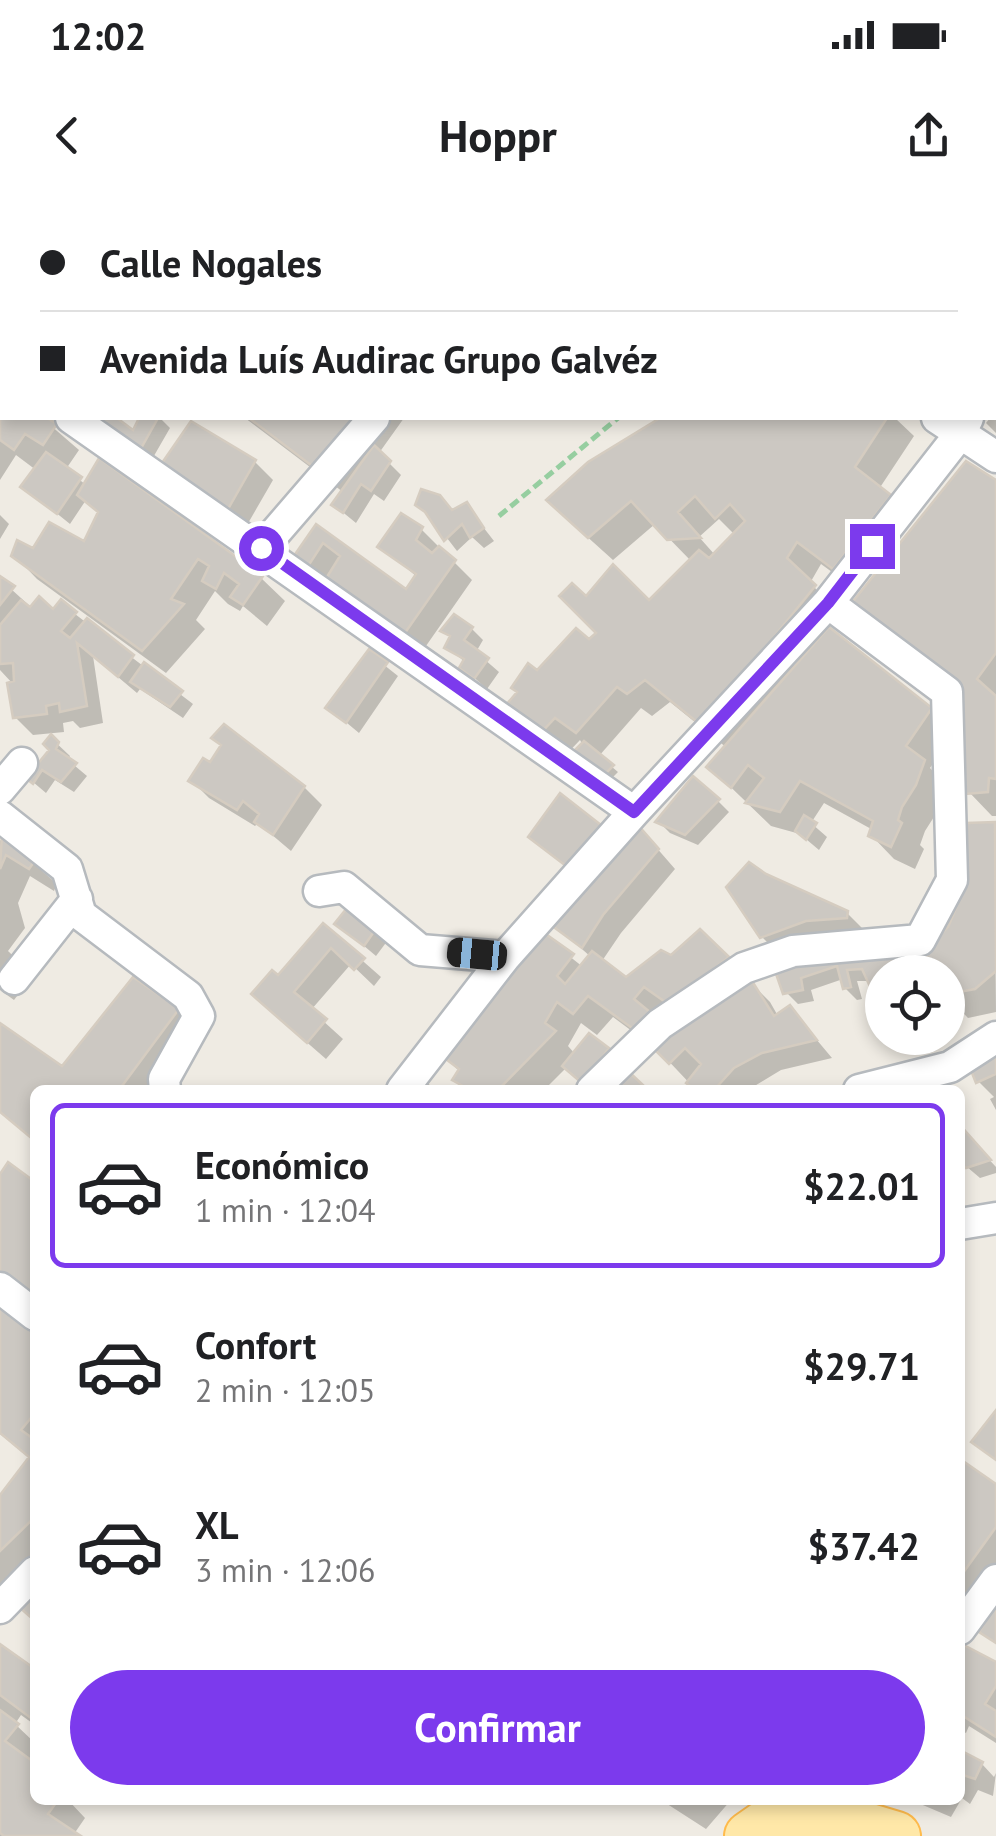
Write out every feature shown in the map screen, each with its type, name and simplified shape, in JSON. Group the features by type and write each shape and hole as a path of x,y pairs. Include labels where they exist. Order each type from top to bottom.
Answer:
{"main road":[{"path":"749,1836 769,1822 852,1810 894,1836"}],"street":[{"path":"74,420 634,812"},
{"path":"261,548 372,420"},
{"path":"406,1085 505,957 828,603 955,423 996,457"},
{"path":"597,1085 660,1024 744,968 792,951 920,940 952,880 947,692 828,603"},
{"path":"0,788 22,763"},
{"path":"0,816 67,869 81,916 188,996 199,1016 164,1079 165,1085"},
{"path":"320,892 344,888 420,950 505,957"},
{"path":"14,979 76,899"},
{"path":"880,1085 950,1068 996,1037"},
{"path":"965,1223 996,1218"},
{"path":"965,1234 996,1233"},
{"path":"0,1288 30,1311"},
{"path":"0,1608 30,1577"},
{"path":"965,1621 996,1580"}],"path":[{"path":"499,516 616,420"}],"building":[{"path":"0,420 50,420 57,424 43,445 25,434 14,450 0,440"},
{"path":"92,420 120,420 133,430 138,420 157,420 139,452"},
{"path":"252,420 363,420 324,475"},
{"path":"657,420 886,420 855,467 891,495 833,569 797,542 787,558 816,585 702,726 645,680 627,694 617,687 576,733 555,718 535,739 500,712 517,692 511,688 528,663 537,670 576,628 589,639 596,633 559,596 572,583 586,596 613,564 649,600 699,550 709,558 745,521 730,504 715,519 695,496 678,512 701,538 667,540 631,501 588,538 546,500 588,462"},
{"path":"191,421 256,460 228,509 162,463"},
{"path":"374,445 391,461 371,491 361,484 343,513 331,505"},
{"path":"46,452 82,477 57,514 20,487"},
{"path":"99,458 263,576 243,605 230,597 239,584 224,573 216,589 202,581 209,566 198,559 171,599 184,604 142,651 11,556 17,540 33,548 49,522 84,541 98,512 77,495"},
{"path":"966,461 996,480 996,653 977,679 996,696 996,779 989,778 988,792 966,794 961,700 846,610"},
{"path":"421,489 440,495 452,510 467,502 484,528 470,538 462,524 444,541 425,512 415,505"},
{"path":"401,513 423,527 416,540 432,553 439,546 456,560 400,640 322,585 340,556 323,543 303,574 289,563 316,524 406,589 416,574 377,547"},
{"path":"0,576 15,586 0,605"},
{"path":"39,596 53,609 61,599 77,612 61,631 70,638 87,618 134,655 118,677 77,643 87,706 60,712 59,703 46,706 47,714 13,718 7,683 14,681 13,663 0,664 0,625 21,600 30,607"},
{"path":"454,614 473,627 464,640 489,658 474,679 459,668 464,659 444,648 450,636 440,631"},
{"path":"829,627 932,708 906,746 925,760 902,807 898,820 902,823 891,847 868,836 873,821 800,781 780,812 745,803 764,778 748,765 731,788 706,767"},
{"path":"369,649 388,662 346,723 325,708"},
{"path":"144,662 183,691 170,707 130,682"},
{"path":"224,724 305,786 273,835 254,822 259,814 243,801 237,810 188,781 203,758 210,762 221,745 211,738"},
{"path":"51,734 59,742 56,749 77,763 61,782 42,770 33,784 23,776 49,750 43,744"},
{"path":"584,741 614,765 598,781 569,756"},
{"path":"693,776 720,799 685,835 655,822"},
{"path":"560,793 601,825 570,869 528,837"},
{"path":"804,815 817,823 806,840 795,831"},
{"path":"995,822 996,971 975,989 965,991 965,955 926,955 924,950 948,927 959,901 966,873 967,823"},
{"path":"638,825 659,849 603,915 582,948 547,922"},
{"path":"2,833 36,859 29,869 6,855 0,869"},
{"path":"749,862 766,874 848,911 847,918 806,921 760,938 726,887"},
{"path":"351,903 378,926 364,946 334,924"},
{"path":"323,923 365,958 354,970 331,948 294,992 327,1019 307,1043 251,994 272,970 278,975"},
{"path":"700,929 729,957 668,1004 644,987 634,999 656,1017 643,1036 588,996 573,1014 557,1002 545,1023 556,1031 503,1085 461,1085 452,1080 459,1069 434,1050 540,930 574,954 557,976 565,984 592,951 626,977 661,950 671,955"},
{"path":"901,943 906,955 865,955 865,976 862,969 847,970 851,987 843,989 837,966 801,978 803,990 783,994 773,965"},
{"path":"133,977 179,1009 123,1085 30,1085 30,1137 0,1112 0,1023 62,1066"},
{"path":"752,981 774,1016 790,1005 817,1040 762,1053 734,1068 719,1085 686,1083 701,1064 685,1048 669,1064 652,1047"},
{"path":"589,1033 609,1048 583,1084 562,1066"},
{"path":"996,1057 996,1074 976,1083 970,1068"},
{"path":"628,1071 643,1085 616,1085"},
{"path":"965,1131 991,1160 965,1167"},
{"path":"8,1162 30,1178 30,1302 0,1278 0,1174"},
{"path":"0,1294 30,1318 30,1419 21,1430 30,1436 30,1522 0,1551 0,1495 29,1457 0,1433"},
{"path":"996,1410 996,1460 971,1442"},
{"path":"965,1462 996,1484 996,1527 965,1570"},
{"path":"30,1590 30,1617 18,1606"},
{"path":"996,1604 996,1643 979,1632"},
{"path":"0,1644 30,1665 30,1717 0,1695"},
{"path":"965,1646 996,1662 996,1686 985,1704 996,1711 996,1737 965,1717"},
{"path":"0,1710 19,1724 5,1741 30,1759 30,1805 54,1805 48,1814 81,1836 0,1833"},
{"path":"965,1753 983,1762 975,1779 965,1776"}],"route":[{"path":"261,548 634,812 828,603 872,546"}]}
